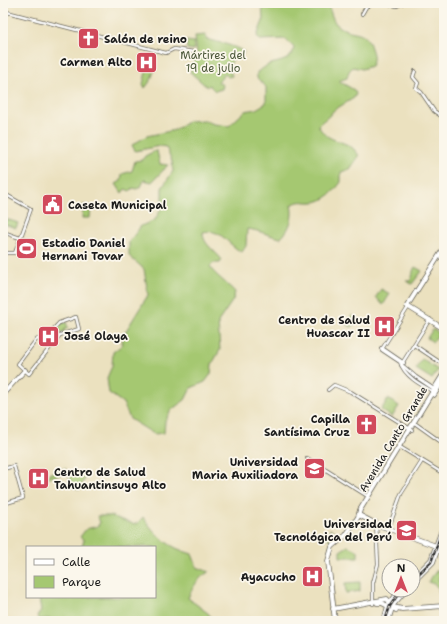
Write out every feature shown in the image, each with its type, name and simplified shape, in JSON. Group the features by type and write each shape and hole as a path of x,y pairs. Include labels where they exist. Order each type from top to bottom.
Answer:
{"main road":[{"path":"444,249 408,306 444,328"},
{"path":"3,393 24,370"},
{"name":"Avenida Canto Grande","path":"411,430 434,393 444,373"},
{"name":"Avenida Canto Grande","path":"335,621 328,564 332,548 346,535 360,515 369,497 444,379"},
{"path":"360,515 377,523 439,546"},
{"path":"377,523 439,546"},
{"path":"421,569 429,561 439,546 439,538 444,524"},
{"path":"421,575 430,567 444,531"},
{"path":"386,621 390,605 394,598"},
{"path":"390,605 397,598"},
{"path":"334,612 374,603 390,605 406,612 444,607"}],"street":[{"path":"362,14 371,3"},
{"path":"385,3 397,6 403,3"},
{"path":"3,11 166,53 174,49 194,52 174,50 166,54 3,11"},
{"path":"415,71 413,77 418,83 416,88 421,92 434,111 444,118"},
{"path":"3,193 31,209 15,253 3,253"},
{"path":"3,232 20,238"},
{"path":"408,306 382,348 403,364 434,393"},
{"path":"76,317 79,329 60,335 29,374 24,370 18,364 36,340 49,334 59,323 76,317"},
{"path":"403,364 430,320"},
{"path":"415,345 444,364"},
{"path":"328,390 334,385 351,392 411,430"},
{"path":"416,424 444,444"},
{"path":"400,448 444,474"},
{"path":"307,458 369,497"},
{"path":"389,527 401,494 422,461"},
{"path":"3,469 14,466 23,498 3,504"},
{"path":"334,612 327,565 330,549 345,535 360,515"},
{"path":"374,603 373,583 378,564 377,523"}],"green space":[{"path":"262,3 327,3 337,25 345,30 363,34 369,41 373,55 371,66 362,69 353,67 349,71 347,78 339,81 354,90 356,94 354,98 334,110 318,125 322,132 327,136 350,146 359,156 350,169 341,172 341,182 329,195 317,202 300,202 291,205 292,214 290,223 287,231 281,238 247,229 246,246 242,252 215,232 203,232 203,236 207,244 222,260 220,263 213,263 210,267 214,273 235,292 233,300 218,322 220,350 212,364 211,374 205,382 191,388 185,400 171,410 165,421 164,433 154,434 130,419 123,403 109,393 107,378 112,366 113,352 121,346 124,334 148,295 144,269 129,256 129,242 141,226 155,220 162,207 162,188 173,171 172,161 166,147 160,146 135,151 132,145 147,136 175,130 189,121 203,120 214,124 229,126 245,111 256,109 266,103 266,87 257,78 257,72 268,65 280,62 287,58 290,56 294,48 286,39 260,40 257,36 263,21"},
{"name":"Mártires del 19 de julio","path":"206,35 206,39 230,45 244,52 242,55 233,58 229,68 232,76 228,77 225,74 218,82 223,85 222,89 215,91 209,85 207,87 190,72 197,55 195,36"},
{"path":"186,41 194,42 194,50 187,49"},
{"path":"148,64 156,65 151,80 145,88 143,84"},
{"path":"157,151 160,164 168,165 152,182 144,180 142,185 137,189 133,188 130,191 125,189 122,193 116,184 121,181 122,174 132,171 135,161 142,160 145,156"},
{"path":"83,205 91,206 90,218 82,218"},
{"path":"6,219 18,223 16,228 4,224"},
{"name":"Estadio Daniel Hernani Tovar","path":"22,239 29,242 31,247 36,251 34,258 17,252"},
{"path":"415,267 422,271 412,284 406,281 410,281"},
{"path":"381,289 390,294 383,305 376,297"},
{"path":"352,315 357,319 352,327 346,324"},
{"path":"66,322 68,328 59,334 57,338 54,336 56,333 58,334 54,329 59,324"},
{"path":"433,329 439,333 433,342 427,338"},
{"path":"422,359 438,370 432,379 416,369"},
{"path":"388,399 399,406 392,417 381,410"},
{"path":"65,468 66,470 61,472 60,475 41,479 43,476"},
{"path":"78,475 85,478 79,490 72,486 69,476"},
{"path":"97,516 111,516 133,524 138,523 143,517 158,536 176,548 192,554 197,567 209,572 205,574 194,586 188,598 209,614 212,621 49,621 50,619 38,619 37,615 41,612 39,598 156,598 156,546 82,546 84,540 80,537 86,529 98,526 100,522"},
{"path":"330,529 337,532 332,540 327,538"},
{"path":"348,546 358,551 358,557 340,557 340,551"},
{"path":"437,570 442,572 438,580 444,583 444,594 438,591 439,589 434,584 428,582"},
{"path":"360,582 360,591 346,593 345,583"}],"railway":[{"path":"421,571 431,562 444,526"},
{"path":"385,621 390,606 396,598"}],"place":[{"name":"Salón de reino","path":"88,39"},
{"name":"Carmen Alto","path":"147,62"},
{"name":"Caseta Municipal","path":"53,205"},
{"name":"Estadio Daniel Hernani Tovar","path":"26,249"},
{"name":"Centro de Salud Huascar II","path":"385,326"},
{"name":"José Olaya","path":"48,336"},
{"name":"Capilla Santísima Cruz","path":"366,425"},
{"name":"Universidad Maria Auxiliadora","path":"314,468"},
{"name":"Centro de Salud Tahuantinsuyo Alto","path":"38,478"},
{"name":"Universidad Tecnológica del Perú","path":"407,530"},
{"name":"Ayacucho","path":"312,577"}]}
